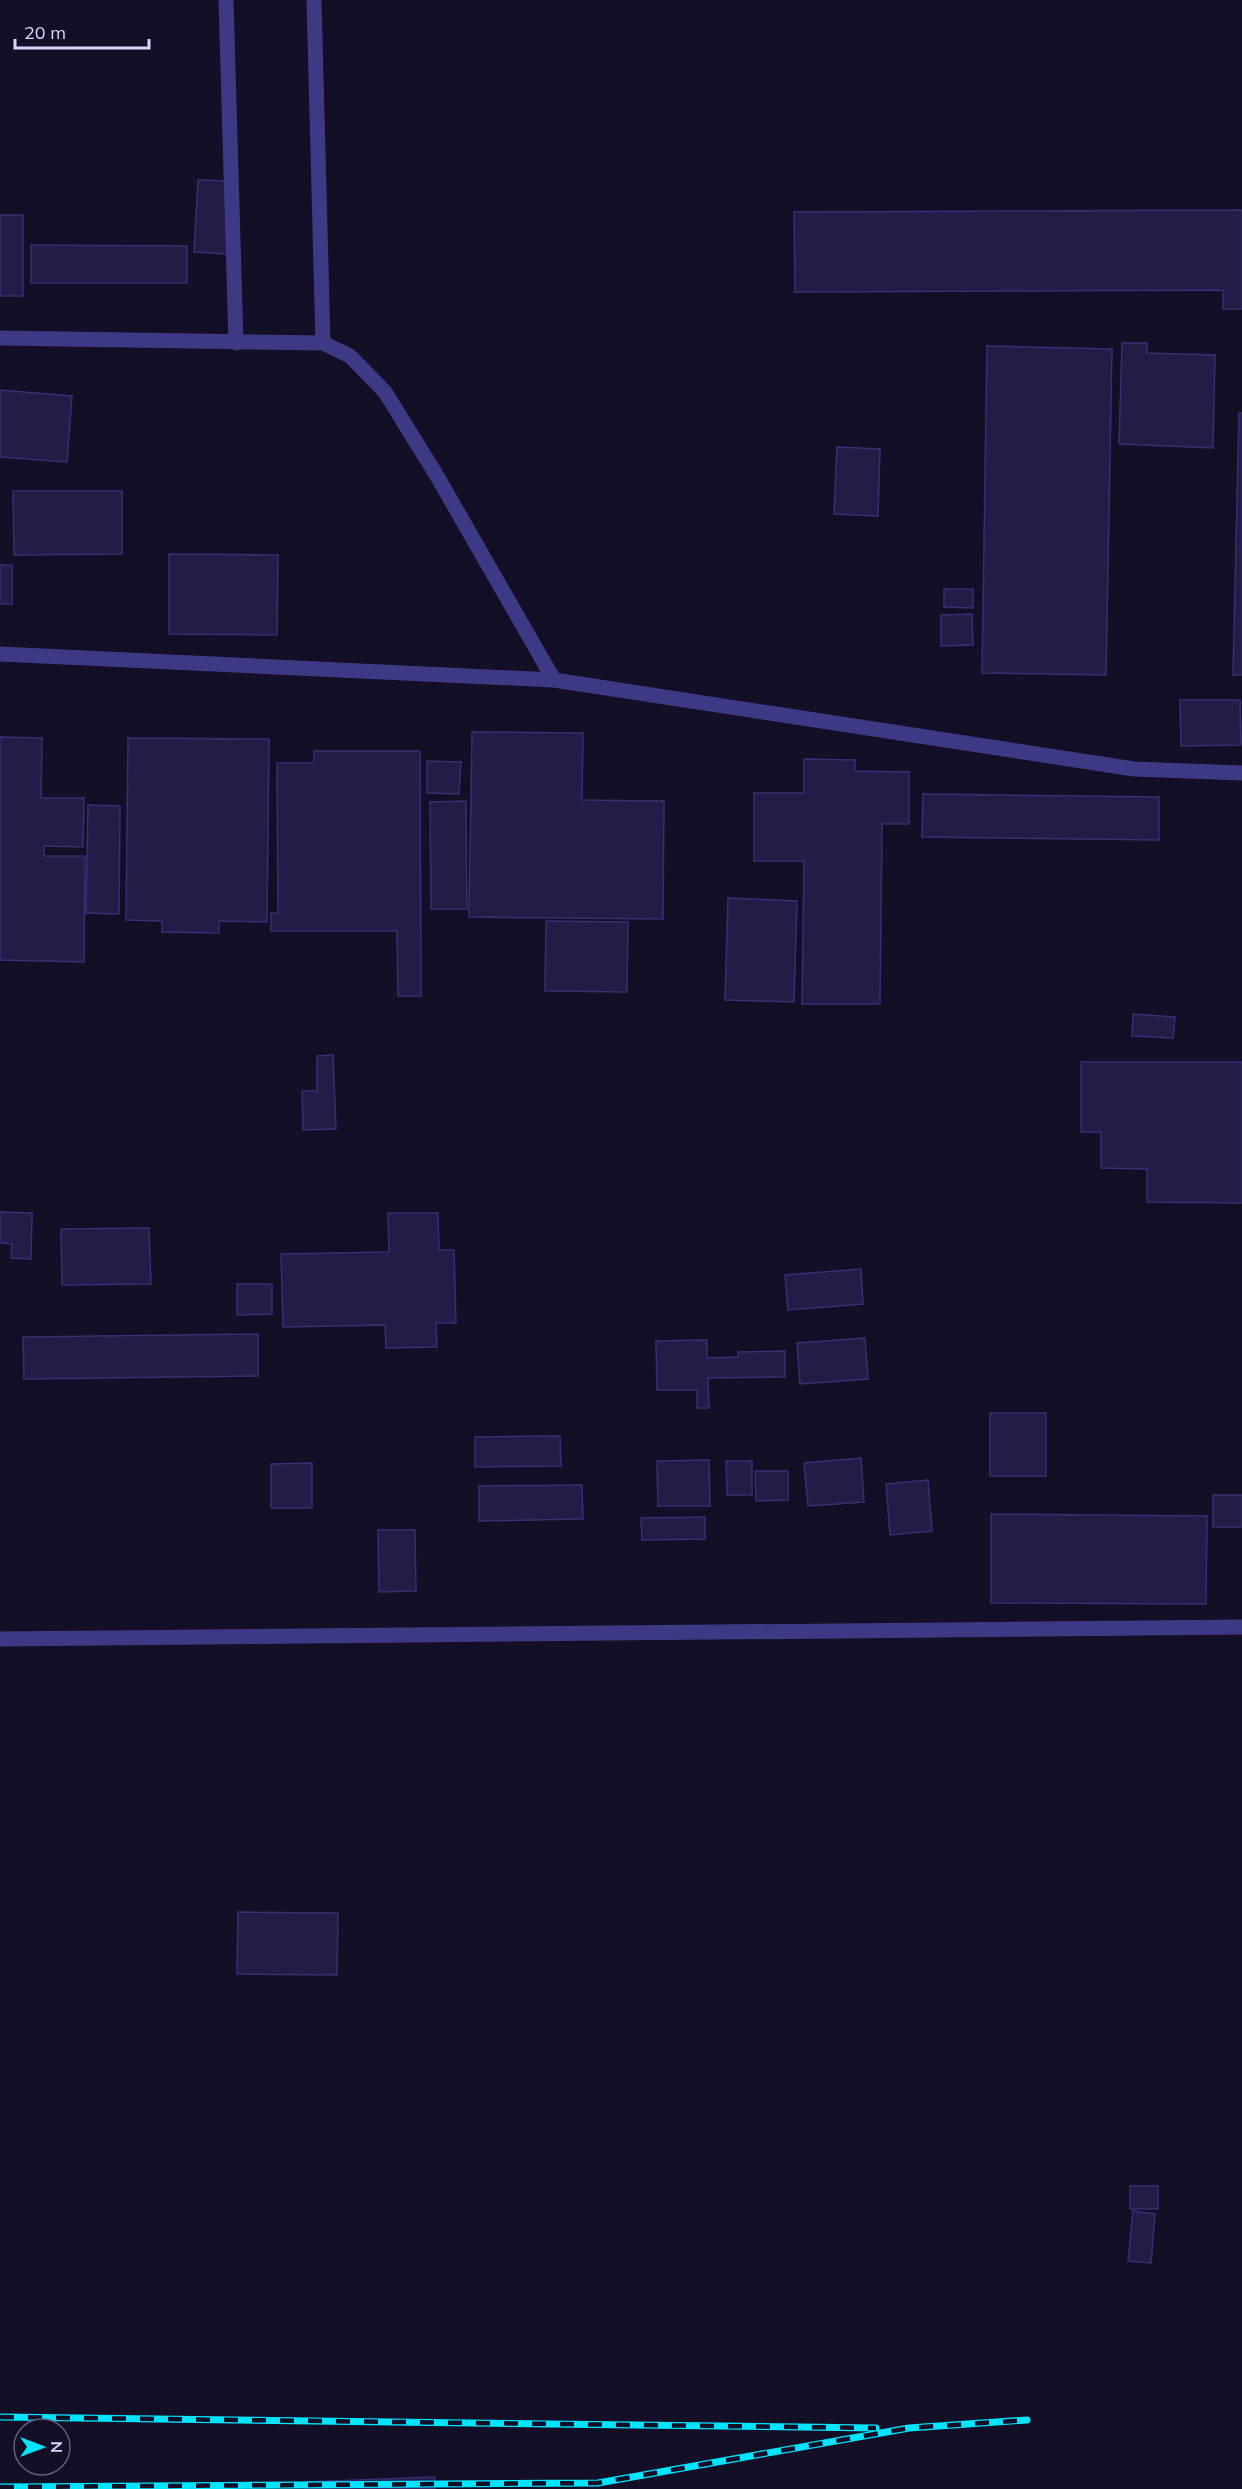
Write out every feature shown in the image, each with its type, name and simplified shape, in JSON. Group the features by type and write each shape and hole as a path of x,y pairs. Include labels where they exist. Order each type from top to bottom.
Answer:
{"street":[{"path":"226,0 236,344"},
{"path":"314,0 323,343"},
{"path":"0,338 236,344 323,343 350,356 385,392 437,476 554,680"},
{"path":"0,654 554,680 1134,769 1242,773"},
{"path":"0,1639 1242,1627"}],"building":[{"path":"198,180 230,181 227,254 194,252"},
{"path":"1242,210 1242,309 1223,309 1223,290 795,292 794,212"},
{"path":"0,215 23,215 23,296 0,296"},
{"path":"31,245 187,246 187,283 31,283"},
{"path":"1122,343 1147,343 1147,353 1215,355 1213,448 1119,444"},
{"path":"987,346 1112,349 1106,675 982,673"},
{"path":"0,390 72,396 67,462 0,457"},
{"path":"1239,413 1242,413 1242,675 1233,675"},
{"path":"837,447 880,449 878,516 834,514"},
{"path":"13,491 122,491 122,554 14,555"},
{"path":"169,554 278,555 277,635 169,634"},
{"path":"0,565 12,565 12,604 0,604"},
{"path":"944,589 973,589 973,608 944,607"},
{"path":"972,614 973,645 941,646 941,615"},
{"path":"1180,700 1240,700 1241,745 1181,746"},
{"path":"472,732 583,733 582,800 664,801 663,919 469,917"},
{"path":"0,737 42,738 41,798 84,798 83,847 44,846 44,856 85,856 84,962 0,960"},
{"path":"128,738 269,739 267,922 219,921 219,933 162,932 162,921 126,920"},
{"path":"314,751 420,751 421,996 398,996 397,931 271,931 271,913 278,913 277,763 314,763"},
{"path":"804,759 855,760 855,771 909,772 909,824 882,824 880,1004 802,1004 804,861 754,861 754,793 804,793"},
{"path":"427,761 461,762 459,794 427,793"},
{"path":"923,794 1159,797 1159,840 922,837"},
{"path":"466,801 467,909 431,909 430,802"},
{"path":"88,805 120,806 119,914 86,913"},
{"path":"728,898 797,901 794,1002 725,1000"},
{"path":"546,921 628,922 627,992 545,991"},
{"path":"1133,1014 1175,1017 1173,1038 1132,1036"},
{"path":"333,1055 336,1129 303,1130 302,1091 317,1091 317,1056"},
{"path":"1081,1062 1242,1062 1242,1203 1147,1202 1147,1169 1101,1168 1101,1132 1081,1132"},
{"path":"0,1212 32,1213 31,1259 11,1258 12,1244 0,1243"},
{"path":"388,1213 438,1213 439,1250 454,1250 456,1323 436,1323 437,1347 386,1348 385,1325 283,1327 281,1254 389,1252"},
{"path":"149,1228 151,1284 62,1285 61,1229"},
{"path":"861,1269 863,1304 788,1310 785,1275"},
{"path":"237,1284 272,1284 272,1314 237,1315"},
{"path":"258,1334 258,1376 24,1379 23,1337"},
{"path":"865,1338 868,1379 800,1384 797,1343"},
{"path":"707,1340 707,1358 738,1357 738,1352 785,1351 785,1377 708,1378 709,1408 697,1408 697,1390 657,1390 656,1341"},
{"path":"990,1413 1046,1413 1046,1476 990,1476"},
{"path":"560,1436 561,1466 475,1467 475,1437"},
{"path":"861,1458 864,1502 808,1506 804,1463"},
{"path":"709,1460 710,1506 658,1506 657,1461"},
{"path":"726,1461 752,1461 752,1495 727,1495"},
{"path":"312,1463 312,1508 271,1508 271,1464"},
{"path":"755,1471 788,1471 788,1500 756,1501"},
{"path":"928,1480 932,1531 890,1535 886,1484"},
{"path":"582,1485 583,1519 479,1521 479,1486"},
{"path":"1213,1495 1242,1495 1242,1527 1213,1527"},
{"path":"991,1514 1207,1516 1206,1604 991,1603"},
{"path":"705,1517 705,1539 642,1540 641,1518"},
{"path":"378,1530 415,1530 416,1591 379,1592"},
{"path":"238,1912 338,1913 337,1975 237,1974"},
{"path":"1130,2186 1158,2186 1158,2209 1130,2209"},
{"path":"1133,2211 1155,2214 1151,2263 1128,2261"},
{"path":"435,2477 435,2489 305,2489 305,2482"}],"railway":[{"path":"0,2417 876,2428"},
{"path":"0,2487 598,2483 909,2428 1027,2420"}]}
